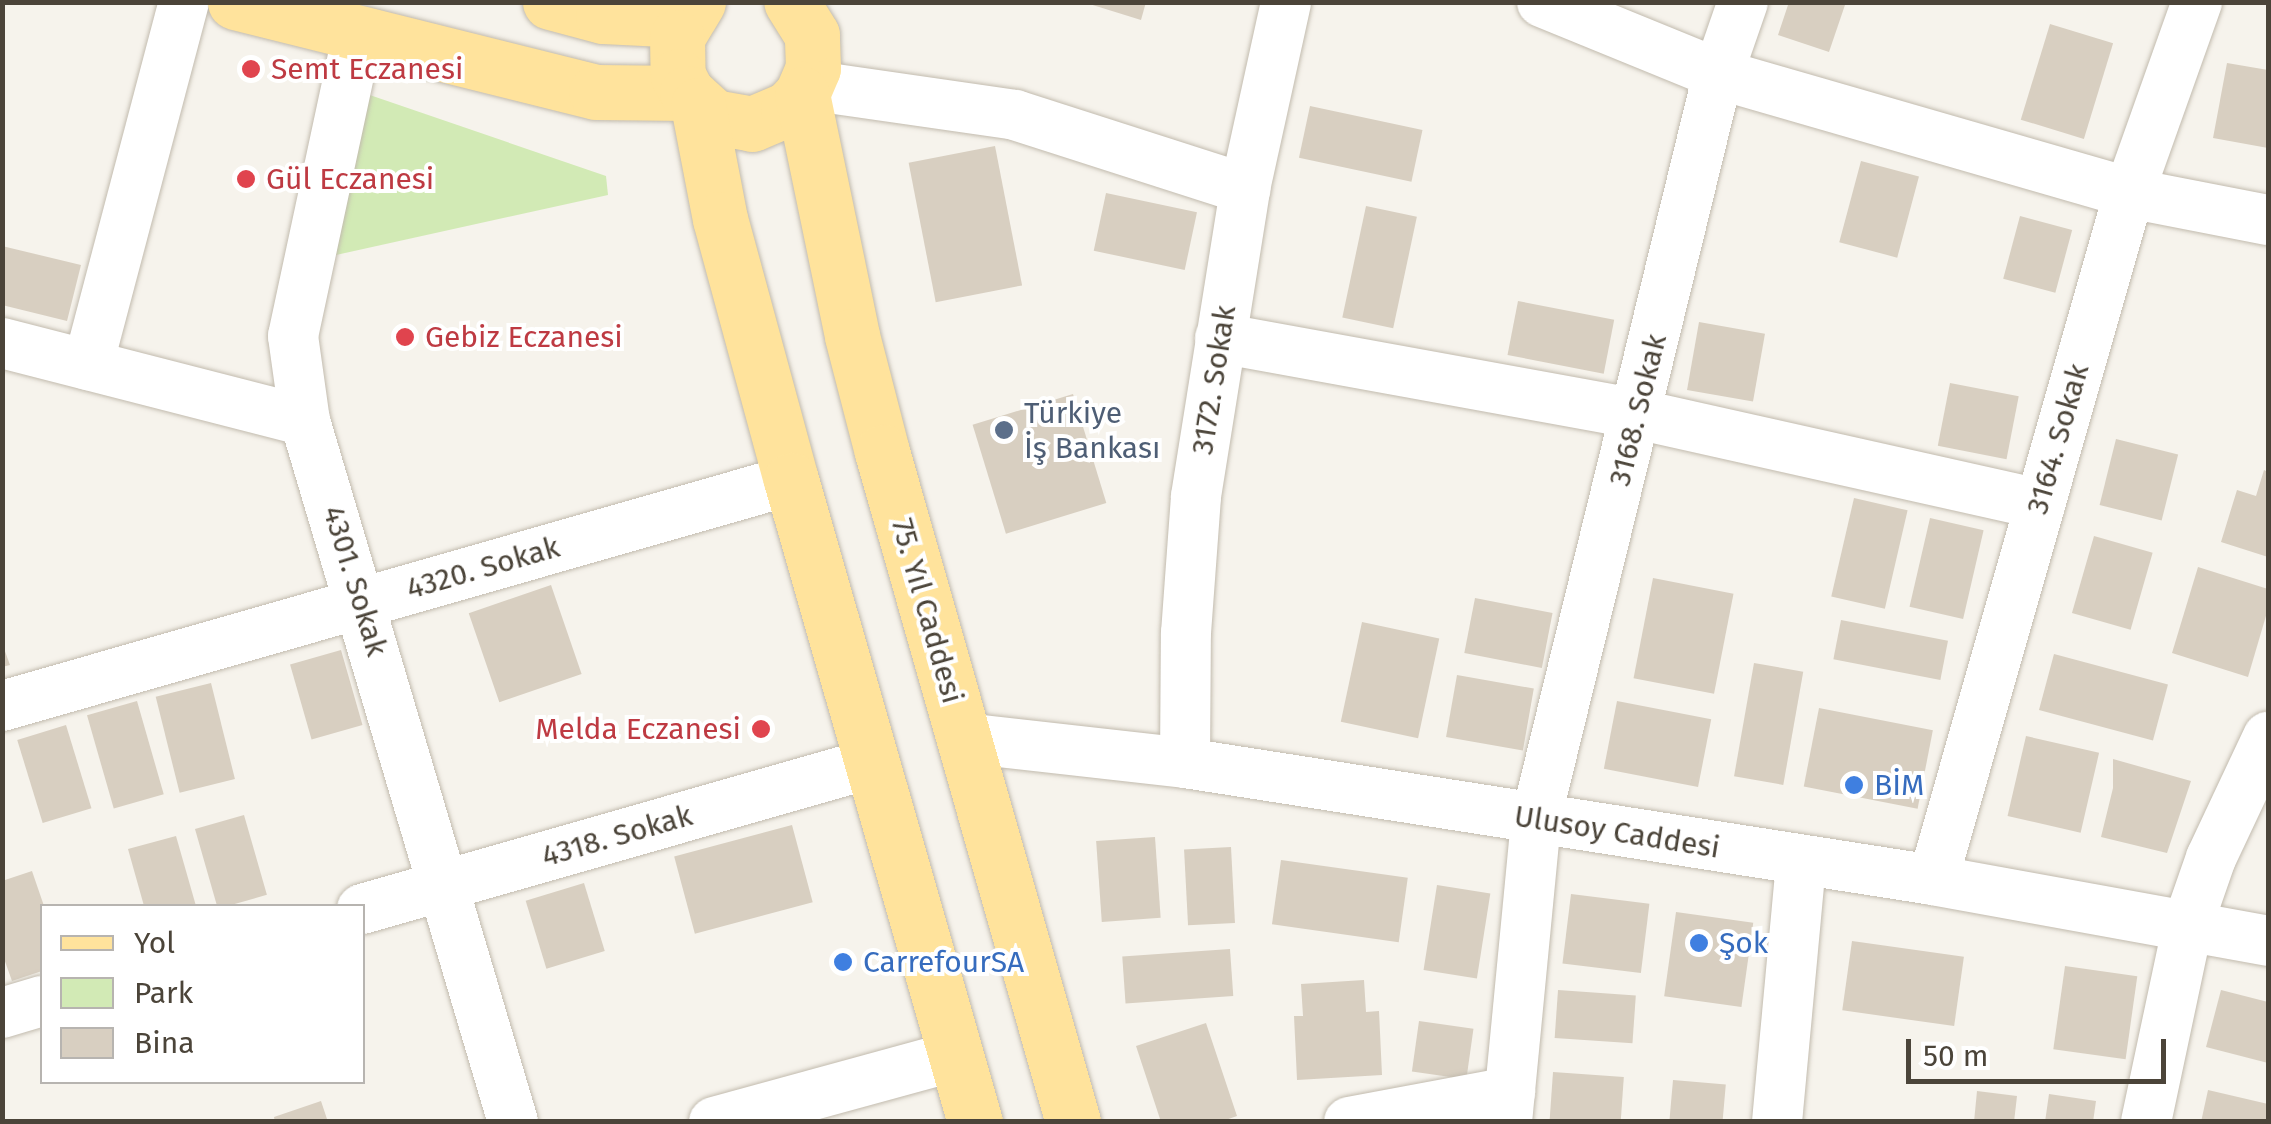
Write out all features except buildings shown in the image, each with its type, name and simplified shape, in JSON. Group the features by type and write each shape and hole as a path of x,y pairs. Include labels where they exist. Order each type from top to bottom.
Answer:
{"main road":[{"path":"235,2 596,92 692,99 714,117 752,124 788,109 805,90"},
{"path":"550,2 603,16 692,8 675,57 692,99 720,219 791,480 975,1122"},
{"name":"75. Yıl Caddesi","path":"793,4 812,35 814,52 805,90 852,336 1073,1122"}],"street":[{"path":"88,365 184,2"},
{"name":"3172. Sokak","path":"1185,763 1186,634 1196,496 1245,189 1286,2"},
{"path":"1542,2 1718,74 2129,193 2268,220"},
{"name":"3168. Sokak","path":"1508,1106 1536,819 1718,74 1743,2"},
{"name":"3164. Sokak","path":"1933,880 2129,193 2198,2"},
{"name":"4301. Sokak","path":"358,33 293,336 305,420 362,602 512,1122"},
{"path":"805,90 1015,115 1245,189"},
{"path":"1220,338 1637,414 2040,504"},
{"path":"2,343 305,420"},
{"name":"4320. Sokak","path":"2,706 791,480"},
{"path":"2146,1122 2188,924 2211,858 2268,736"},
{"name":"Ulusoy Caddesi","path":"964,738 1185,763 1933,880 2268,941"},
{"name":"4318. Sokak","path":"365,908 872,763"},
{"path":"1777,1122 1802,861"},
{"path":"2,1013 40,1002"},
{"path":"714,1122 956,1056"},
{"path":"1349,1122 1508,1106"}],"green space":[{"path":"361,92 606,176 608,195 336,255"}],"place":[{"name":"Semt Eczanesi","path":"251,69"},
{"name":"Gül Eczanesi","path":"246,179"},
{"name":"Gebiz Eczanesi","path":"405,337"},
{"name":"Türkiye İş Bankası","path":"1004,430"},
{"name":"Melda Eczanesi","path":"761,729"},
{"name":"BİM","path":"1854,785"},
{"name":"Şok","path":"1699,943"},
{"name":"CarrefourSA","path":"843,962"}]}
